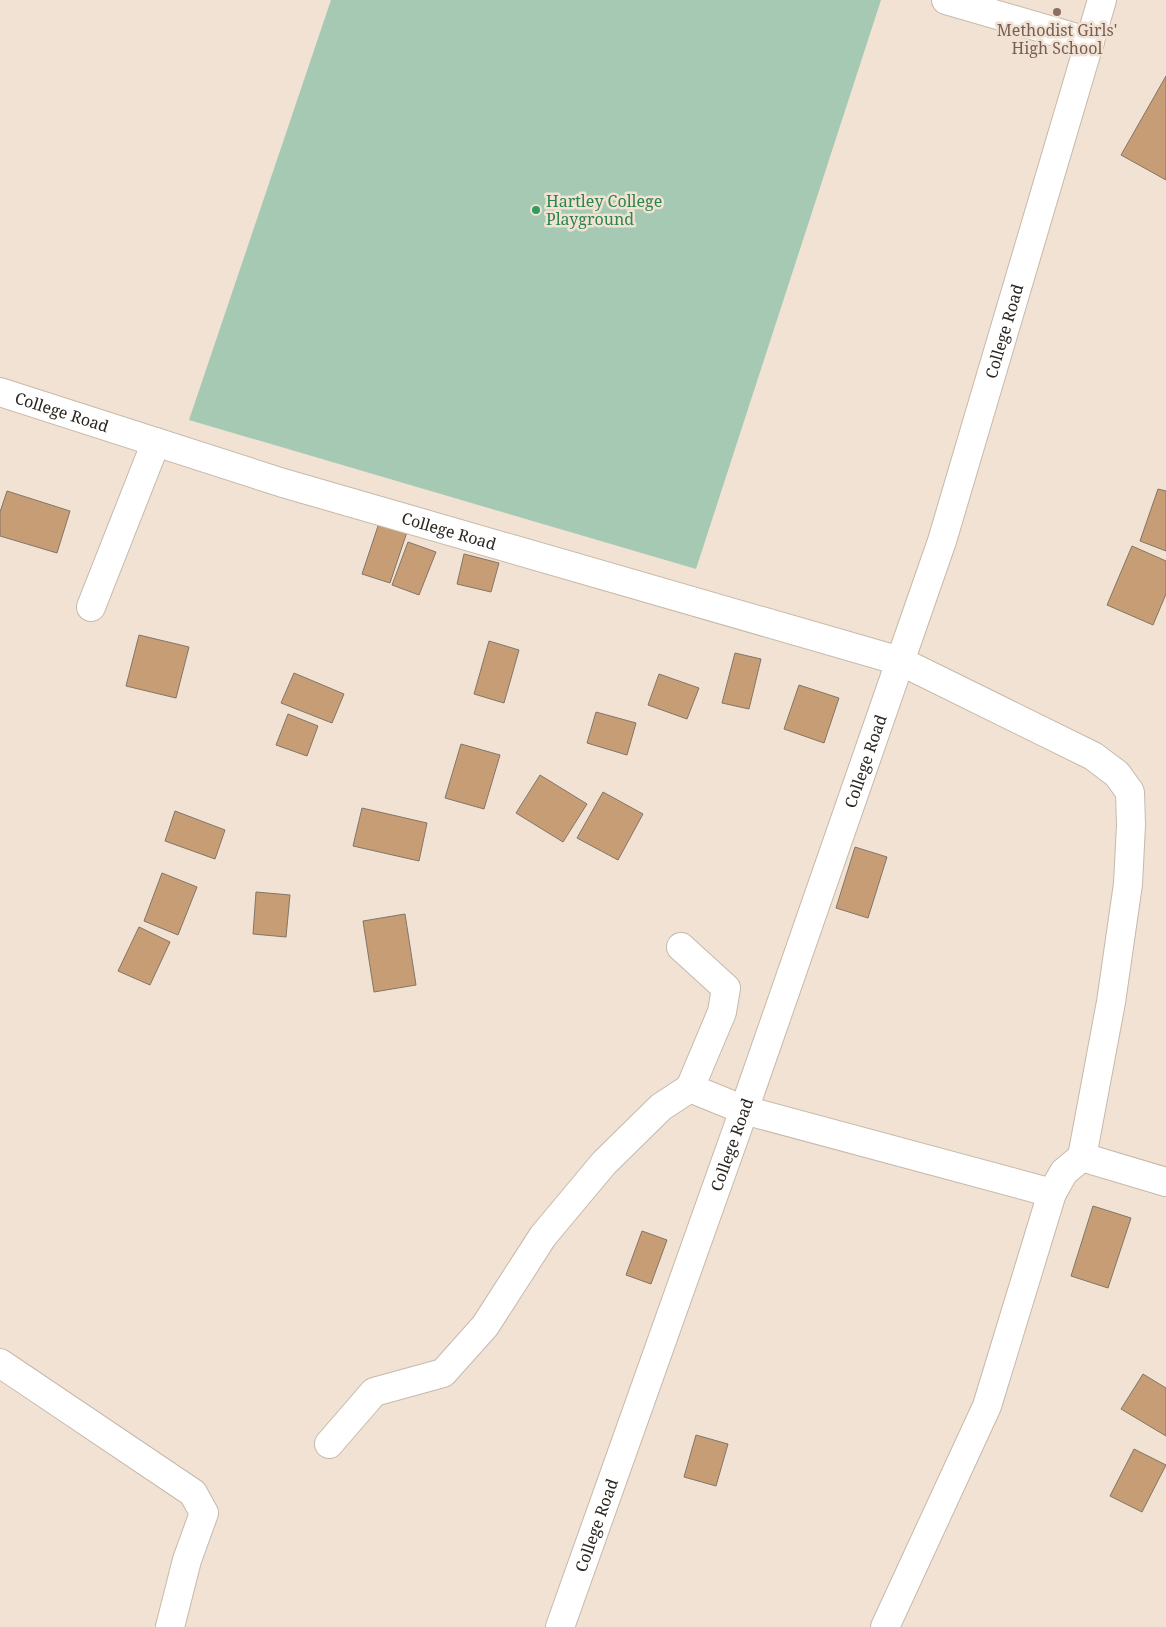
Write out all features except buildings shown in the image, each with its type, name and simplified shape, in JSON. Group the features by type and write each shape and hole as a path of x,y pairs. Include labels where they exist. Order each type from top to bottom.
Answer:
{"street":[{"path":"946,0 1090,42"},
{"name":"College Road","path":"560,1627 744,1110 942,541 1102,0"},
{"name":"College Road","path":"0,392 283,482 900,661"},
{"path":"91,607 156,442"},
{"path":"885,1627 987,1406 1052,1193 1064,1172 1082,1157 1111,1002 1128,884 1131,825 1130,792 1117,774 1093,756 900,661"},
{"path":"329,1444 374,1392 443,1373 485,1326 543,1236 604,1163 661,1107 690,1088 722,1012 726,988 681,948"},
{"path":"690,1088 744,1110 1052,1193"},
{"path":"1082,1157 1166,1182"},
{"path":"0,1363 193,1493 204,1513 187,1560 170,1627"}],"green space":[{"name":"Hartley College Playground","path":"331,0 881,0 696,569 189,420"}],"place":[{"name":"Methodist Girls' High School","path":"1057,12"},
{"name":"Hartley College Playground","path":"536,210"}]}
